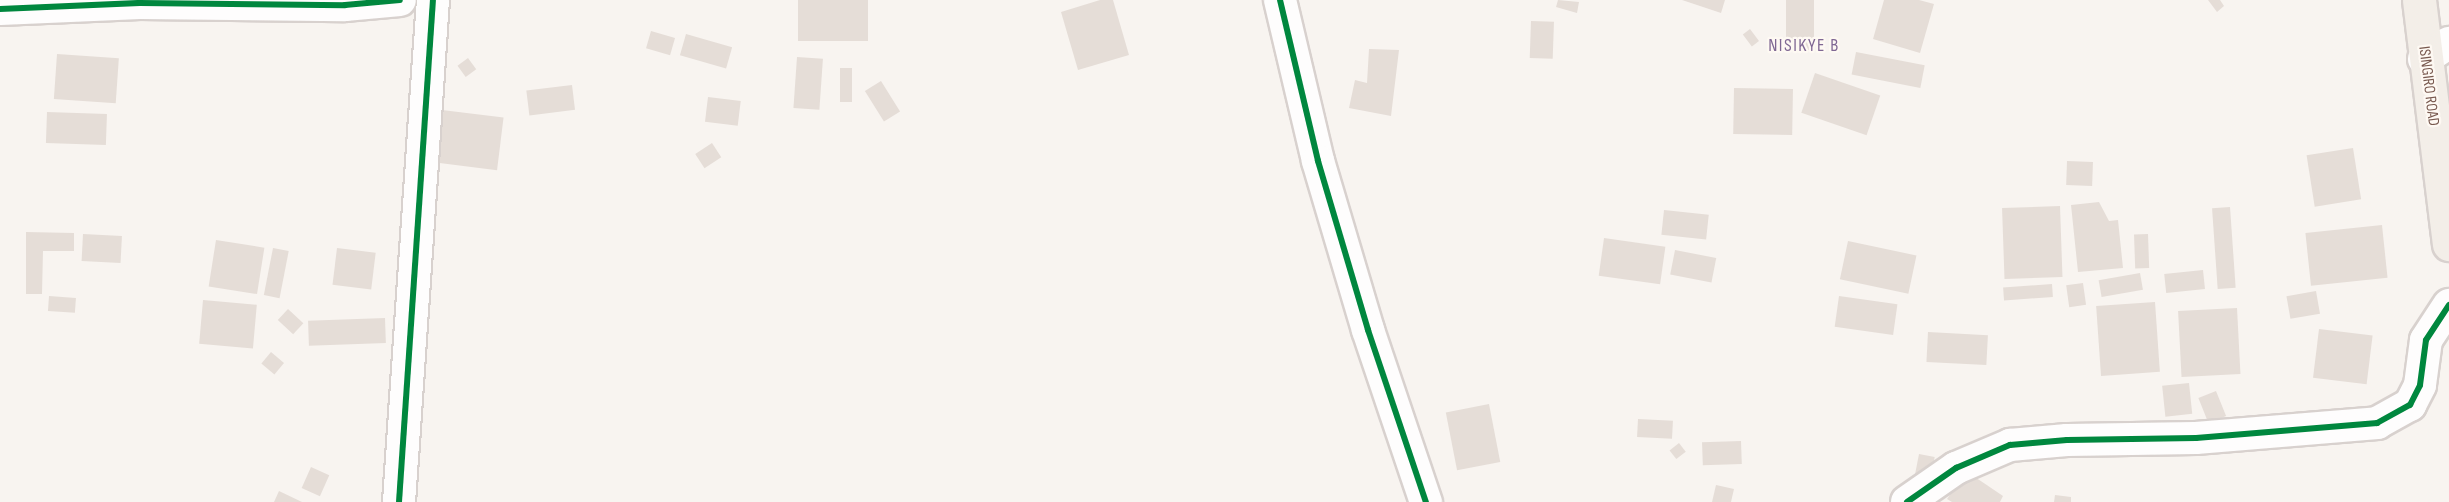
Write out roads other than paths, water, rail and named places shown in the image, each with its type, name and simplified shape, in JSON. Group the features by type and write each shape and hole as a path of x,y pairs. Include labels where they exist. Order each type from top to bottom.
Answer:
{"main road":[{"name":"ISINGIRO ROAD","path":"2419,0 2436,51 2449,244"}],"street":[{"path":"0,9 140,3 345,6 400,0"},
{"path":"399,502 433,0"},
{"path":"1280,0 1318,161 1368,330 1426,502"},
{"path":"1906,502 1956,468 2010,445 2067,440 2196,438 2378,423 2410,405 2420,385 2426,340 2449,305"}],"district":[{"name":"NISIKYE B","path":"1804,46"}]}
